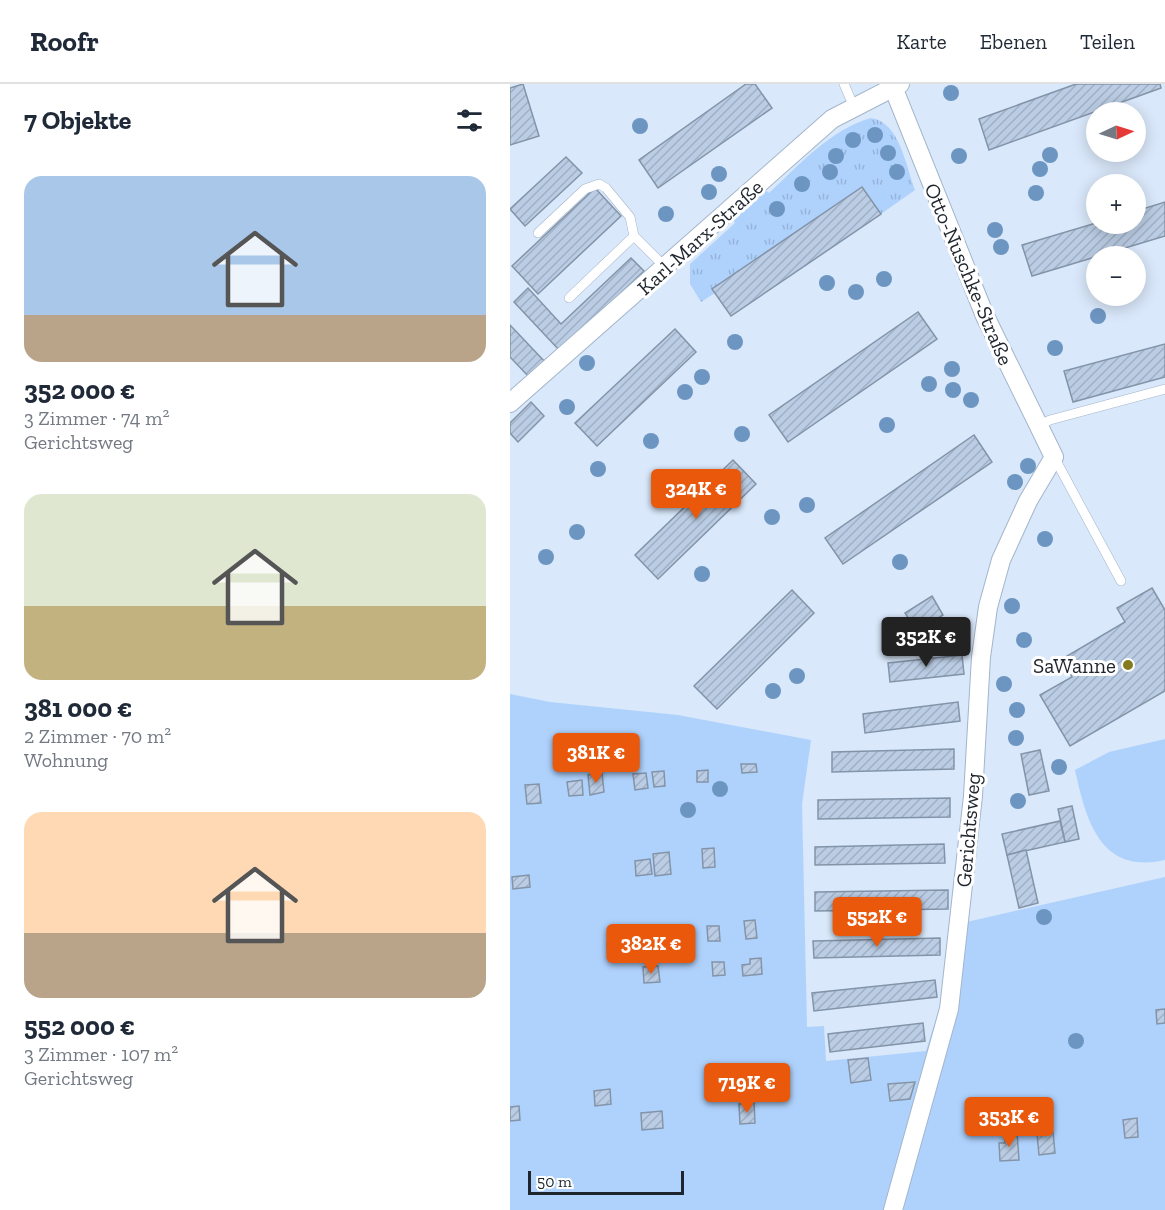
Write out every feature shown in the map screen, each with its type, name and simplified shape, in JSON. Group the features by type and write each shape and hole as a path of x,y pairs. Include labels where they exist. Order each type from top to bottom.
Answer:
{"street":[{"name":"Karl-Marx-Straße","path":"510,403 666,268 832,119 896,85"},
{"name":"Otto-Nuschke-Straße","path":"896,85 979,303 1054,457"},
{"name":"Gerichtsweg","path":"893,1210 949,1009 973,796 981,657 988,607 1001,560 1028,501 1054,457"}],"lane":[{"path":"844,84 854,107"},
{"path":"538,233 585,189 599,184 606,188 630,217 634,236 666,268"},
{"path":"568,298 634,236"},
{"path":"1037,426 1050,420 1165,389"},
{"path":"1054,457 1121,581"}],"green space":[{"path":"871,118 881,121 895,136 915,190 881,214 862,187 713,289 715,293 701,302 690,284 690,264 735,223 732,219 764,189 769,193 829,139 856,123"},
{"path":"510,694 550,702 678,715 811,740 802,804 807,1027 824,1026 826,1061 926,1051 941,1003 949,926 1165,877 1165,1210 510,1210"},
{"path":"1165,739 1165,860 1143,862 1125,859 1111,851 1091,824 1075,770 1109,752"}],"building":[{"path":"523,84 539,136 510,145 510,88"},
{"path":"746,84 755,84 772,108 658,188 639,160"},
{"path":"1076,84 1160,84 1161,88 1122,102 1086,102 1086,115 989,150 979,119"},
{"path":"566,157 582,173 525,226 510,209"},
{"path":"862,187 881,214 731,316 712,289"},
{"path":"595,188 621,216 538,294 512,266"},
{"path":"1165,202 1165,236 1132,246 1086,246 1086,260 1032,276 1022,245 1086,226 1086,234 1146,234 1146,208"},
{"path":"631,258 644,271 560,351 514,302 528,288 561,324"},
{"path":"918,312 937,339 788,442 769,415"},
{"path":"510,325 546,363 530,378 510,357"},
{"path":"675,329 696,352 597,446 575,423"},
{"path":"1165,344 1165,377 1073,402 1064,371"},
{"path":"531,402 544,416 518,442 510,433 510,423"},
{"path":"974,435 992,462 843,564 825,538"},
{"path":"733,460 756,484 658,579 635,555"},
{"path":"1152,588 1165,610 1165,691 1070,746 1040,695 1072,677 1062,659 1125,622 1117,608"},
{"path":"792,590 814,613 717,709 694,686"},
{"path":"932,596 943,615 917,632 905,613"},
{"path":"962,655 964,674 890,682 888,663"},
{"path":"958,702 960,721 865,733 863,714"},
{"path":"954,749 954,769 832,772 832,752"},
{"path":"1040,750 1049,791 1029,795 1021,754"},
{"path":"741,764 756,764 757,772 742,773"},
{"path":"708,770 708,782 697,782 697,771"},
{"path":"664,771 665,786 654,787 652,772"},
{"path":"602,773 604,792 590,795 588,775"},
{"path":"646,773 648,788 635,790 633,774"},
{"path":"582,780 583,795 569,796 567,782"},
{"path":"539,784 541,803 527,804 525,785"},
{"path":"950,798 950,817 818,819 818,800"},
{"path":"1072,806 1079,839 1065,842 1058,809"},
{"path":"1060,821 1065,842 1007,855 1002,834"},
{"path":"944,844 945,863 815,865 815,847"},
{"path":"714,848 715,867 703,868 702,849"},
{"path":"1026,850 1038,903 1019,908 1007,855"},
{"path":"669,852 671,874 655,876 653,854"},
{"path":"650,859 652,874 636,876 635,861"},
{"path":"529,875 530,887 513,889 512,877"},
{"path":"948,890 948,909 815,911 815,892"},
{"path":"755,920 757,938 746,939 744,921"},
{"path":"707,926 719,926 720,941 708,941"},
{"path":"655,933 656,952 643,953 641,934"},
{"path":"940,938 940,955 814,958 813,941"},
{"path":"618,942 619,956 608,957 607,943"},
{"path":"761,958 762,974 743,976 742,965 750,964 750,959"},
{"path":"712,962 724,962 725,975 713,976"},
{"path":"658,966 660,982 644,983 643,967"},
{"path":"935,980 937,997 814,1011 812,993"},
{"path":"1165,1009 1165,1023 1157,1024 1156,1010"},
{"path":"923,1023 925,1041 830,1052 828,1034"},
{"path":"868,1058 871,1080 851,1083 848,1060"},
{"path":"741,1077 743,1097 716,1096 715,1084 730,1083 729,1078"},
{"path":"915,1082 910,1099 890,1101 888,1084"},
{"path":"610,1089 611,1104 595,1106 594,1091"},
{"path":"754,1103 755,1123 740,1124 739,1104"},
{"path":"519,1106 520,1120 510,1121 510,1107"},
{"path":"662,1111 663,1128 642,1130 641,1113"},
{"path":"1137,1118 1138,1137 1125,1138 1123,1120"},
{"path":"1017,1132 1019,1160 1000,1161 999,1143 1005,1143 1004,1133"},
{"path":"1053,1132 1055,1153 1039,1155 1037,1134"}],"place":[{"name":"SaWanne","path":"1128,665"}]}
